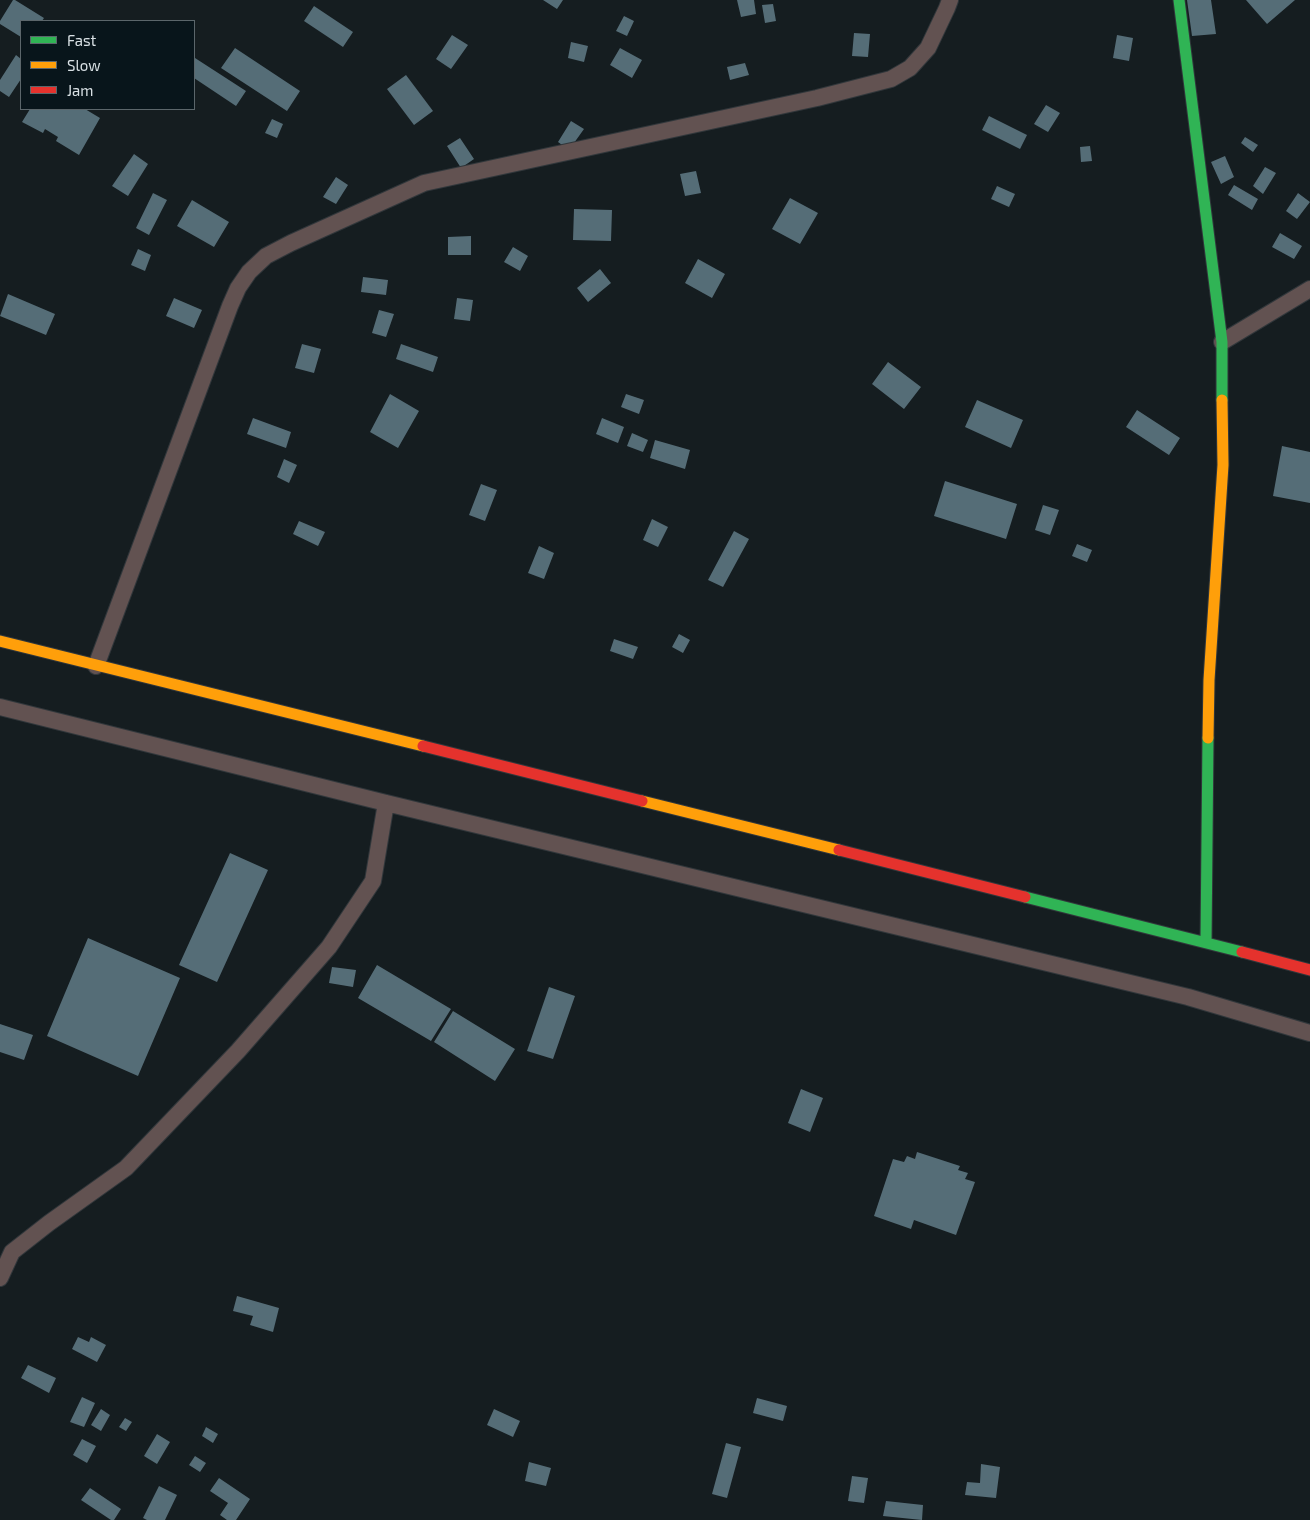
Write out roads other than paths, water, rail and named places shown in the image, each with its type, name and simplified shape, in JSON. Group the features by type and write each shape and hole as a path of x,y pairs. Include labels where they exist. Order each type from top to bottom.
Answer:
{"main road":[{"path":"1179,0 1222,342 1223,465 1209,680 1206,942"},
{"path":"0,641 1206,942 1310,970"}],"lane":[{"path":"96,666 230,306 238,288 250,272 266,256 290,243 424,184 817,98 891,79 910,68 928,48 950,0"},
{"path":"1222,342 1310,289"},
{"path":"0,707 386,803 1188,997 1310,1033"},
{"path":"0,1278 12,1252 126,1168 238,1051 329,946 372,881 386,803"}]}
